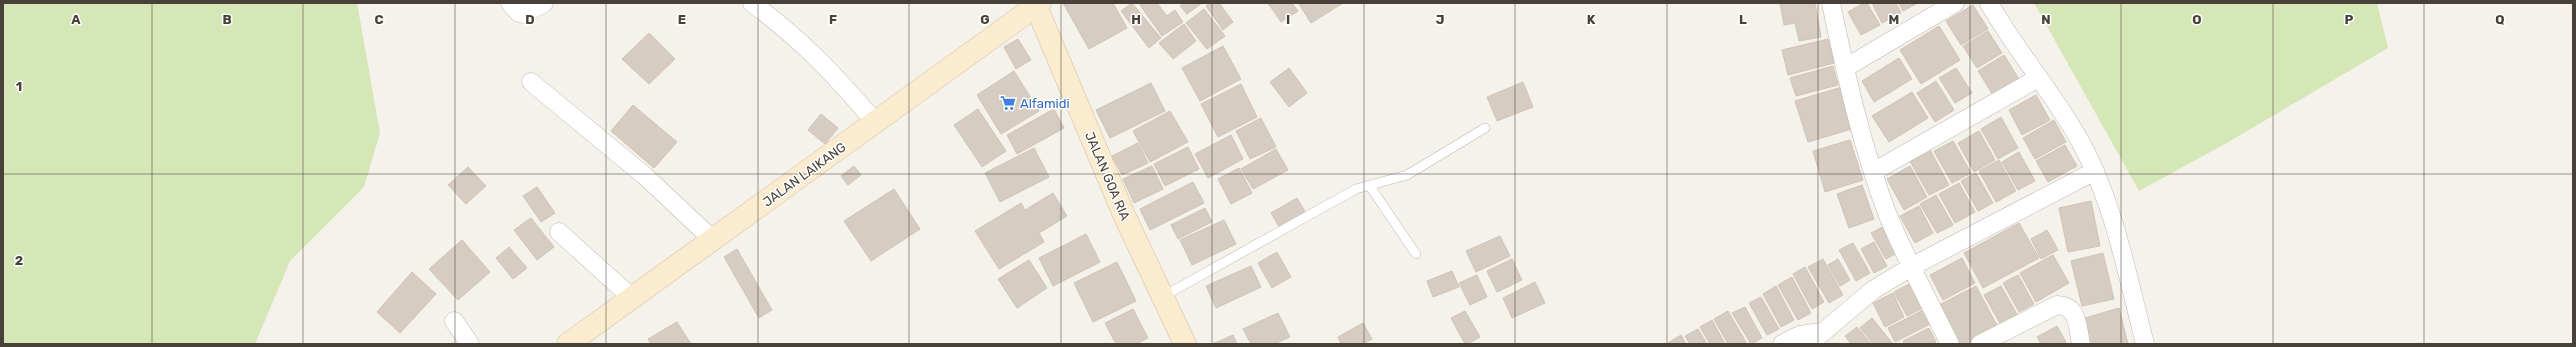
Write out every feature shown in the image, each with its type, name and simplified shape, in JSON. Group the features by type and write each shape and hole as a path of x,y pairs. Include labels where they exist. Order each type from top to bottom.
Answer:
{"main road":[{"name":"JALAN LAIKANG","path":"568,344 1037,4"},
{"name":"JALAN GOA RIA","path":"1037,4 1124,215 1184,344"}],"street":[{"path":"510,3 519,13 524,14 544,3"},
{"path":"752,3 807,47 836,76 875,122"},
{"path":"1831,3 1845,68 1873,172 1889,218 1911,267 1950,344"},
{"path":"1845,68 1955,3"},
{"path":"1989,3 2077,135 2095,171 2121,252 2145,344"},
{"path":"1873,172 2038,78"},
{"path":"531,82 645,176 712,239"},
{"path":"1809,344 1873,290 1911,267 2095,171"},
{"path":"559,232 631,297"},
{"path":"1980,344 2057,305 2067,306 2074,311 2081,344"},
{"path":"454,321 470,344"},
{"path":"1782,344 1800,336 1823,332"}],"lane":[{"path":"1162,297 1356,189 1407,174 1485,128"},
{"path":"1369,185 1416,254"}],"green space":[{"path":"3,3 357,3 380,133 364,187 290,261 255,344 3,344"},
{"path":"2034,3 2377,3 2388,48 2225,144 2139,191"}],"building":[{"path":"1063,3 1113,3 1127,28 1089,49"},
{"path":"1132,3 1161,38 1149,48 1121,11"},
{"path":"1143,3 1157,3 1167,16 1175,10 1183,22 1162,36 1140,5"},
{"path":"1184,3 1202,3 1187,14 1180,6"},
{"path":"1210,3 1219,3 1233,22 1223,30 1206,6"},
{"path":"1268,3 1292,3 1298,11 1281,22"},
{"path":"1343,3 1311,23 1299,4"},
{"path":"1780,3 1815,3 1821,37 1799,41 1795,23 1784,25"},
{"path":"1864,3 1867,3 1880,25 1861,35 1848,12"},
{"path":"1872,3 1896,3 1901,13 1882,23"},
{"path":"1899,3 1918,3 1903,11"},
{"path":"1973,5 1988,29 1961,45 1946,21"},
{"path":"1204,9 1225,36 1207,49 1186,23"},
{"path":"1184,24 1196,41 1173,59 1159,43"},
{"path":"1939,26 1960,60 1921,84 1900,50"},
{"path":"1988,31 2002,53 1977,68 1963,46"},
{"path":"649,33 675,59 649,84 622,59"},
{"path":"1018,39 1031,60 1016,69 1004,47"},
{"path":"1828,39 1834,63 1788,75 1782,50"},
{"path":"1223,46 1241,79 1200,101 1182,68"},
{"path":"2004,55 2019,79 1993,95 1978,71"},
{"path":"1899,58 1912,79 1874,102 1862,81"},
{"path":"1833,66 1838,85 1796,96 1790,78"},
{"path":"1289,68 1307,93 1289,107 1270,82"},
{"path":"1956,68 1972,93 1955,103 1939,78"},
{"name":"Alfamidi","path":"1014,71 1039,111 1001,134 977,95"},
{"path":"1936,81 1954,110 1935,122 1917,93"},
{"path":"1523,82 1533,107 1497,121 1487,97"},
{"path":"1151,83 1165,111 1110,138 1096,110"},
{"path":"1241,84 1257,117 1218,137 1201,104"},
{"path":"1842,87 1855,128 1808,142 1795,101"},
{"path":"1912,92 1928,118 1889,142 1872,116"},
{"path":"2036,95 2050,120 2022,135 2009,110"},
{"path":"633,105 677,142 654,168 611,131"},
{"path":"978,109 1006,151 982,167 954,125"},
{"path":"1054,109 1064,128 1017,154 1007,135"},
{"path":"1170,111 1188,142 1150,162 1133,131"},
{"path":"821,114 838,128 825,144 808,130"},
{"path":"2001,117 2018,148 1998,159 1981,129"},
{"path":"1261,118 1276,147 1250,159 1236,131"},
{"path":"2054,120 2066,142 2035,159 2023,138"},
{"path":"1979,131 1995,160 1974,172 1958,143"},
{"path":"1231,135 1243,159 1208,178 1195,154"},
{"path":"1850,140 1863,180 1825,192 1813,151"},
{"path":"1953,141 1971,173 1952,183 1934,151"},
{"path":"1138,143 1148,163 1122,175 1112,156"},
{"path":"2065,145 2077,166 2048,182 2036,161"},
{"path":"1188,147 1199,169 1165,186 1154,164"},
{"path":"1034,148 1049,177 1000,202 985,173"},
{"path":"1276,149 1288,170 1253,189 1241,169"},
{"path":"1930,150 1949,185 1929,195 1910,161"},
{"path":"2019,152 2035,181 2018,190 2002,162"},
{"path":"1999,160 2016,191 1996,202 1979,171"},
{"path":"854,166 861,175 848,185 841,176"},
{"path":"1152,166 1163,189 1134,203 1123,179"},
{"path":"1910,166 1927,197 1904,210 1887,179"},
{"path":"468,167 486,186 466,204 448,185"},
{"path":"1239,168 1252,193 1231,204 1218,179"},
{"path":"1976,173 1993,203 1978,211 1961,181"},
{"path":"1193,182 1204,203 1150,230 1140,209"},
{"path":"1959,183 1975,212 1955,223 1939,194"},
{"path":"1862,185 1874,219 1849,228 1837,194"},
{"path":"537,187 555,213 541,222 523,196"},
{"path":"894,189 920,229 871,261 844,221"},
{"path":"1053,193 1067,216 1039,233 1044,242 999,269 975,231 1021,203 1025,210"},
{"path":"1936,195 1953,225 1937,233 1920,204"},
{"path":"1297,198 1307,215 1281,230 1271,213"},
{"path":"2091,201 2100,246 2068,252 2059,208"},
{"path":"1919,206 1933,233 1915,243 1900,216"},
{"path":"1205,208 1212,222 1178,239 1171,225"},
{"path":"531,218 554,247 537,260 514,230"},
{"path":"1224,220 1236,244 1192,265 1180,240"},
{"path":"2019,223 2039,258 1983,288 1964,253"},
{"path":"1883,227 1897,253 1886,259 1871,233"},
{"path":"2047,230 2058,250 2041,259 2031,239"},
{"path":"1086,234 1100,262 1053,286 1039,258"},
{"path":"1500,236 1510,256 1476,272 1466,251"},
{"path":"462,240 490,272 458,300 429,269"},
{"path":"1874,242 1887,266 1874,273 1861,249"},
{"path":"1853,243 1870,273 1856,281 1839,250"},
{"path":"509,247 527,268 513,279 496,258"},
{"path":"737,249 772,310 759,318 724,257"},
{"path":"1277,252 1291,277 1272,288 1258,263"},
{"path":"2103,253 2114,299 2082,306 2071,261"},
{"path":"2053,255 2069,283 2036,302 2020,273"},
{"path":"1962,258 1975,283 1943,300 1930,275"},
{"path":"1512,259 1522,280 1497,292 1487,271"},
{"path":"1823,259 1843,295 1829,303 1808,267"},
{"path":"1838,259 1850,280 1840,286 1828,265"},
{"path":"1029,260 1047,288 1017,308 998,279"},
{"path":"1117,262 1136,301 1093,322 1074,283"},
{"path":"1251,266 1261,287 1216,308 1206,286"},
{"path":"1805,267 1824,302 1812,309 1793,274"},
{"path":"1452,271 1459,287 1433,297 1427,281"},
{"path":"412,272 436,294 400,333 377,312"},
{"path":"1477,275 1487,297 1470,305 1459,283"},
{"path":"2018,275 2034,304 2019,312 2003,283"},
{"path":"1792,277 1811,313 1798,320 1778,285"},
{"path":"1535,282 1545,303 1512,318 1503,298"},
{"path":"1911,283 1924,307 1907,316 1894,292"},
{"path":"1776,286 1794,320 1781,327 1763,294"},
{"path":"1976,286 1999,329 1970,344 1959,344 1939,305"},
{"path":"2001,286 2018,316 2001,325 1984,295"},
{"path":"1893,293 1904,317 1885,327 1873,303"},
{"path":"1761,297 1779,329 1767,335 1749,303"},
{"path":"1745,307 1762,338 1751,344 1732,313"},
{"path":"2119,308 2128,344 2089,344 2082,319"},
{"path":"1133,309 1148,338 1136,344 1116,344 1105,323"},
{"path":"1925,309 1932,323 1895,342 1888,328"},
{"path":"1465,311 1480,337 1467,344 1465,344 1451,318"},
{"path":"1728,311 1747,344 1728,344 1714,319"},
{"path":"1278,313 1290,337 1274,344 1251,344 1243,329"},
{"path":"1872,318 1893,344 1873,344 1860,328"},
{"path":"1712,320 1725,344 1710,344 1700,327"},
{"path":"677,322 691,344 651,344 648,339"},
{"path":"1363,323 1372,339 1363,344 1341,344 1338,337"},
{"path":"2057,326 2067,344 2041,344 2037,337"},
{"path":"1857,327 1871,344 1851,344 1845,336"},
{"path":"1929,328 1936,342 1931,344 1905,344 1903,341"},
{"path":"1698,329 1707,344 1690,344 1685,336"},
{"path":"1233,335 1237,344 1212,344 1217,342"},
{"path":"1681,335 1686,344 1668,343"}],"place":[{"name":"Alfamidi","path":"1008,103"}]}
